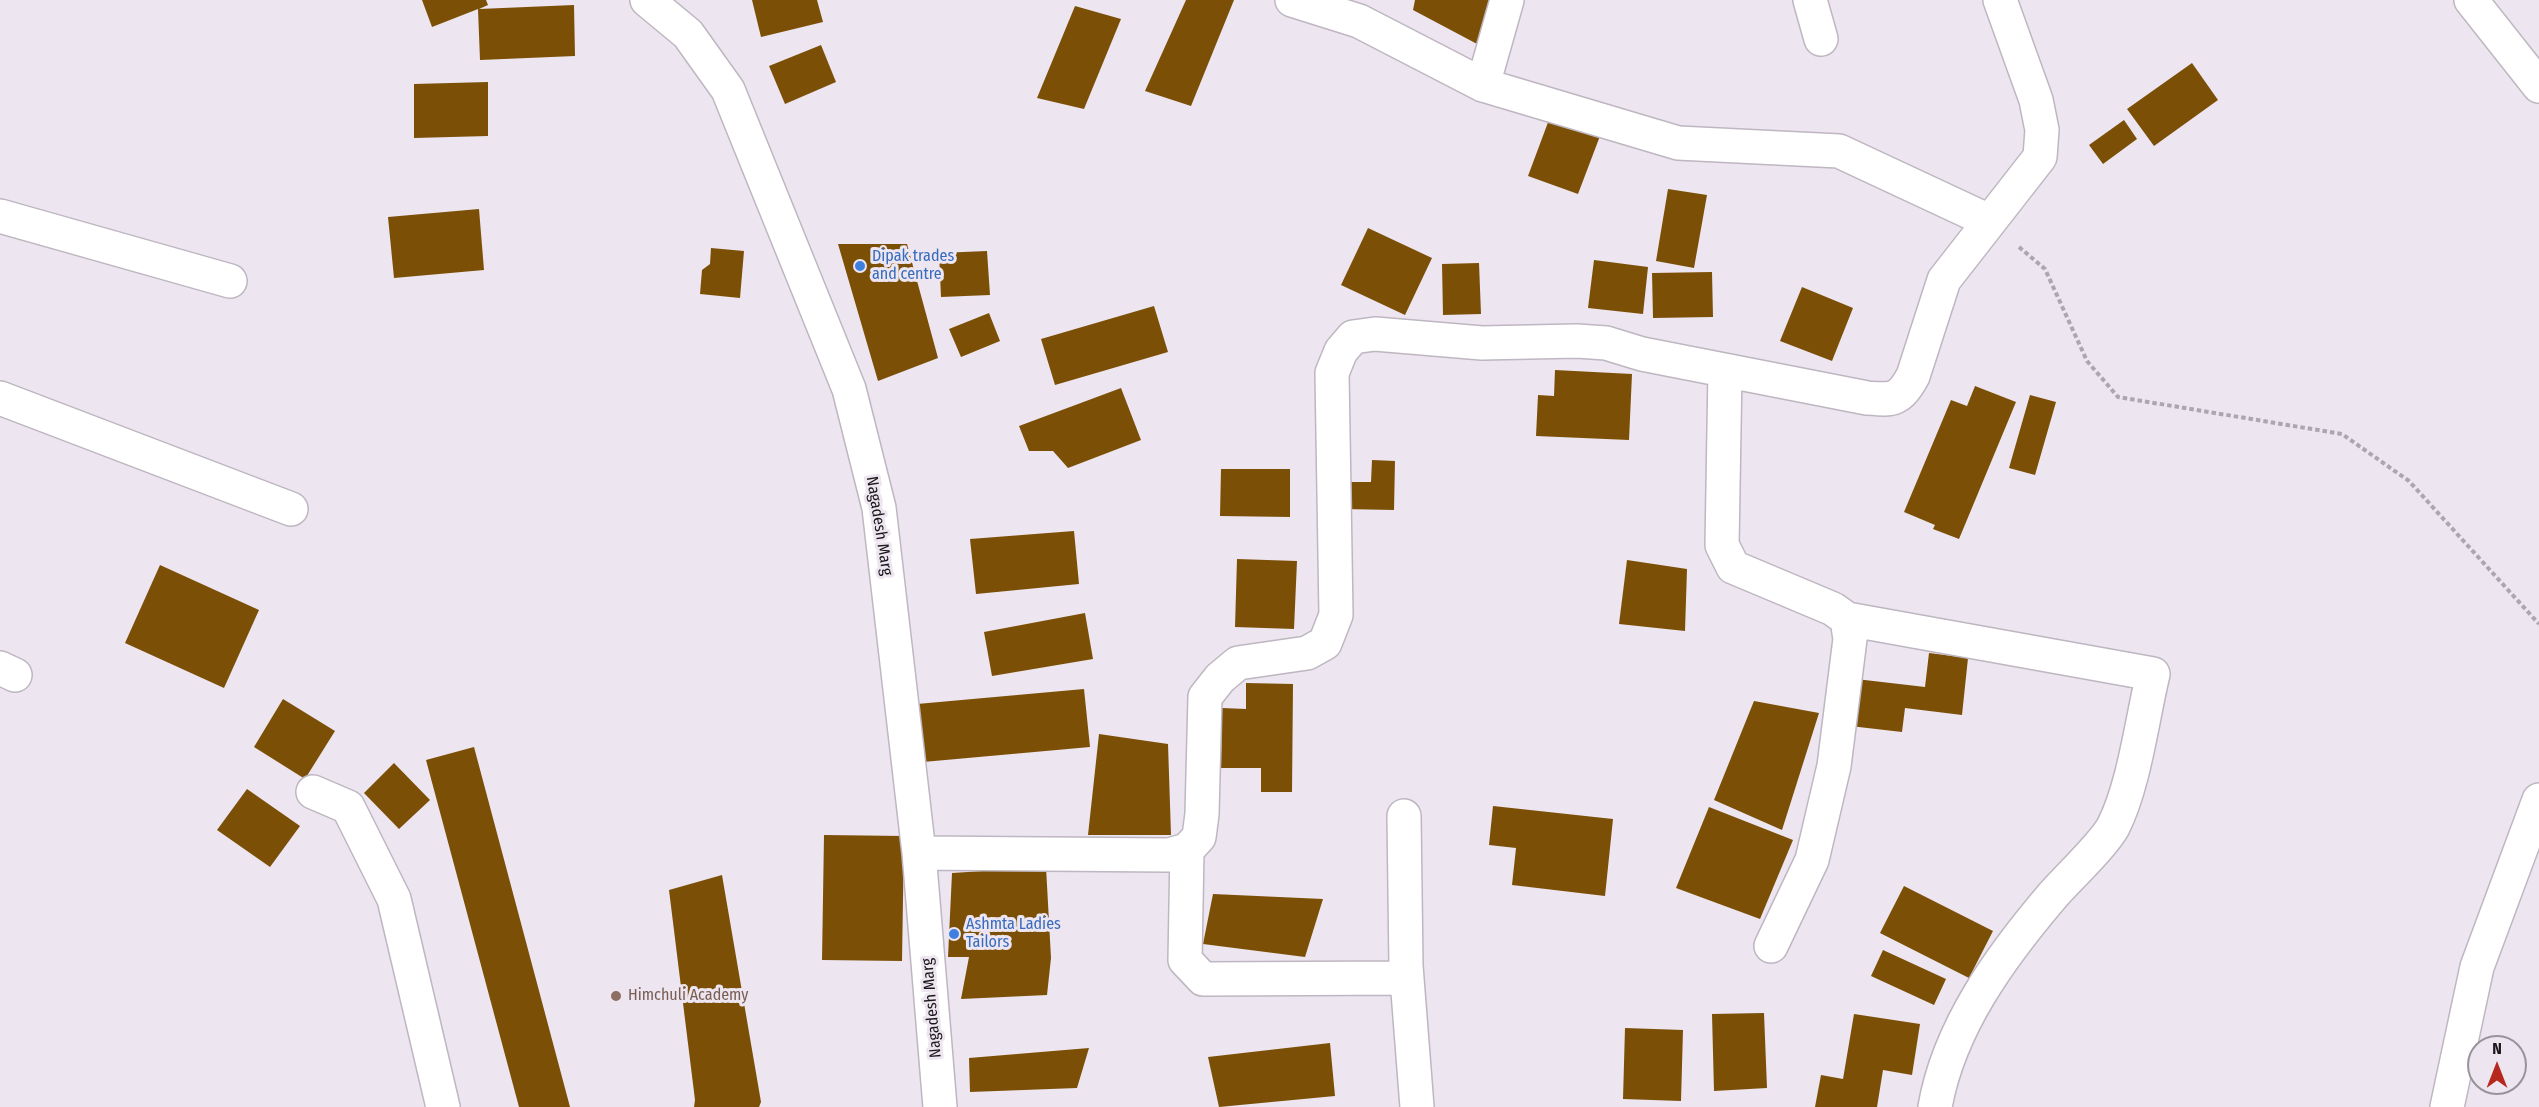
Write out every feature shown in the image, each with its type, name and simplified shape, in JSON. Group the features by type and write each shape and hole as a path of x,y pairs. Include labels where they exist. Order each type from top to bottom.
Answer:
{"street":[{"name":"Nagadesh Marg","path":"647,0 688,34 728,90 849,389 879,508 919,854 940,1107"},
{"path":"1292,0 1359,21 1483,85 1678,143 1839,151 1989,221"},
{"path":"1483,85 1507,0"},
{"path":"1810,0 1821,39"},
{"path":"919,854 1169,855 1187,850 1199,837 1202,814 1205,697 1220,678 1238,663 1306,653 1325,643 1336,615 1332,373 1341,351 1353,337 1375,334 1482,343 1577,341 1606,343 1642,354 1867,398 1893,400 1905,391 1944,280 2040,157 2042,130 2036,100 2000,0"},
{"path":"2471,0 2539,86"},
{"path":"0,216 230,281"},
{"path":"1725,371 1722,545 1732,567 1833,609 1846,618 2153,674 2126,792 2112,829 2051,897 1981,989 1953,1049 1938,1088 1935,1107"},
{"path":"0,398 291,509"},
{"path":"1771,946 1812,860 1834,766 1850,639 1846,618"},
{"path":"313,792 348,807 394,898 442,1107"},
{"path":"2447,1107 2477,967 2539,800"},
{"path":"1404,816 1407,978 1417,1107"},
{"path":"1187,850 1185,960 1203,979 1407,978"}],"path":[{"path":"1989,221 2045,269 2087,361 2118,397 2342,435 2409,481 2539,624"}],"building":[{"path":"422,0 486,0 488,5 479,9 574,5 575,56 480,60 478,9 432,27"},
{"path":"752,0 817,0 823,22 761,37"},
{"path":"1186,0 1234,0 1191,106 1145,91"},
{"path":"1415,0 1489,0 1479,45 1413,10"},
{"path":"1075,6 1121,19 1084,109 1037,98"},
{"path":"821,45 836,82 785,104 769,66"},
{"path":"2192,63 2218,100 2154,146 2127,109"},
{"path":"488,82 488,136 414,138 414,84"},
{"path":"1550,117 1600,136 1578,194 1528,176"},
{"path":"2124,120 2137,139 2103,164 2089,145"},
{"path":"1668,189 1707,195 1694,268 1656,261"},
{"path":"479,209 484,270 394,278 388,217"},
{"path":"1368,228 1432,258 1405,315 1341,285"},
{"path":"838,244 907,244 938,358 878,381"},
{"path":"711,248 744,251 740,298 700,294 702,270 710,264"},
{"path":"987,251 990,295 941,297 939,253"},
{"path":"1594,260 1648,267 1643,314 1588,308"},
{"path":"1479,263 1481,314 1443,315 1442,264"},
{"path":"1712,272 1713,317 1653,318 1652,273"},
{"path":"1802,287 1853,308 1832,361 1780,341"},
{"path":"1154,306 1168,352 1055,385 1041,339"},
{"path":"989,313 1000,341 961,357 949,329"},
{"path":"1555,370 1632,374 1629,440 1536,436 1538,395 1554,396"},
{"path":"1975,386 2016,402 1959,539 1933,529 1935,525 1904,512 1951,400 1967,406"},
{"path":"1121,388 1141,440 1068,468 1053,451 1029,451 1019,426"},
{"path":"2030,395 2056,402 2035,475 2009,468"},
{"path":"1372,460 1395,461 1394,510 1343,509 1343,482 1371,482"},
{"path":"1221,469 1290,469 1290,517 1220,516"},
{"path":"1074,531 1079,584 976,594 970,539"},
{"path":"1237,559 1297,561 1294,629 1235,627"},
{"path":"1627,560 1687,569 1685,631 1619,624"},
{"path":"160,565 259,610 224,688 125,643"},
{"path":"1085,613 1093,659 992,676 984,632"},
{"path":"1929,653 1968,658 1962,715 1905,708 1902,732 1850,726 1856,679 1925,687"},
{"path":"1246,683 1293,684 1292,792 1261,792 1261,768 1221,768 1222,708 1246,709"},
{"path":"1084,689 1090,747 923,762 917,704"},
{"path":"283,699 335,731 305,779 254,747"},
{"path":"1754,701 1819,713 1782,830 1714,800"},
{"path":"1099,734 1168,744 1171,835 1088,835"},
{"path":"474,747 570,1107 519,1107 426,760"},
{"path":"394,763 430,800 399,829 364,793"},
{"path":"247,789 300,826 270,867 217,830"},
{"path":"1493,806 1613,819 1605,896 1512,885 1516,848 1489,845"},
{"path":"1709,807 1793,840 1760,919 1676,888"},
{"path":"824,835 904,836 902,961 822,960"},
{"path":"1046,867 1051,958 1047,995 961,999 969,957 948,957 952,873"},
{"path":"722,875 761,1102 759,1107 694,1107 669,890"},
{"path":"1904,886 1993,931 1969,978 1880,933"},
{"path":"1213,894 1323,899 1305,957 1203,944"},
{"path":"1883,950 1946,979 1934,1005 1871,976"},
{"path":"1764,1013 1767,1088 1714,1091 1712,1014"},
{"path":"1854,1014 1920,1024 1912,1075 1883,1070 1877,1107 1815,1107 1821,1075 1843,1079"},
{"path":"1625,1028 1683,1030 1681,1101 1623,1099"},
{"path":"1330,1043 1335,1096 1219,1107 1208,1057"},
{"path":"1089,1048 1077,1088 970,1092 969,1058"}],"place":[{"name":"Dipak trades and centre","path":"860,266"},
{"name":"Ashmta Ladies Tailors","path":"954,934"},
{"name":"Himchuli Academy","path":"616,996"}]}
